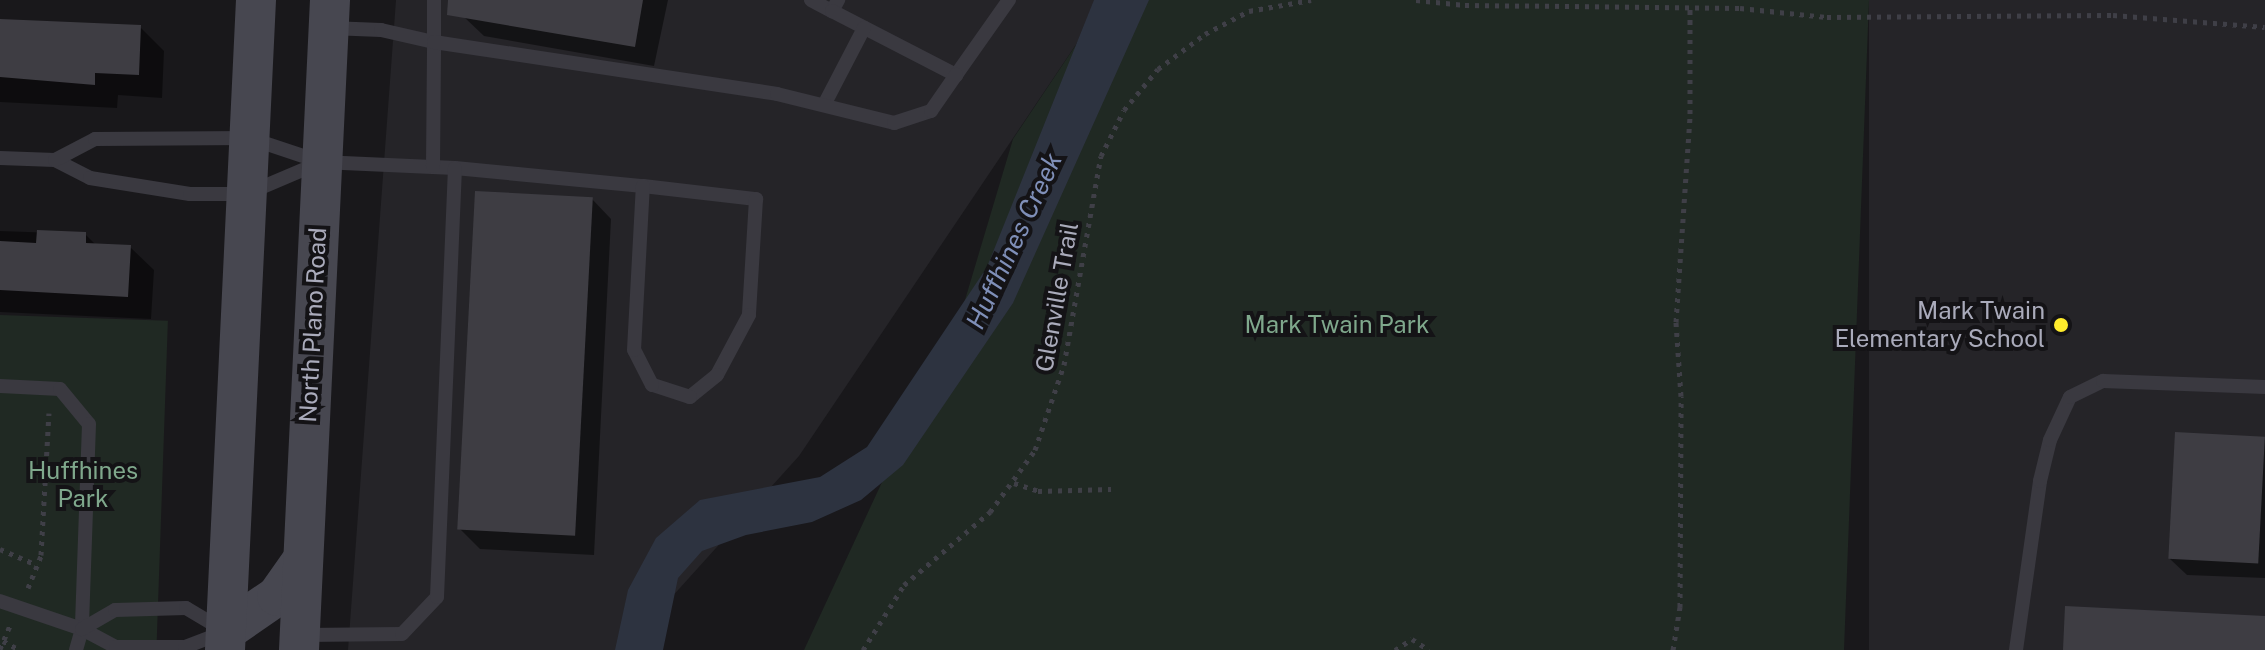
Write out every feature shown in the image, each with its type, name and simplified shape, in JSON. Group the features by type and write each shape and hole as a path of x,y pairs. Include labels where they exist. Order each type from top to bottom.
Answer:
{"main road":[{"path":"236,644 246,194 256,0"},
{"name":"North Plano Road","path":"299,642 329,14"},
{"path":"236,644 277,596 303,559"}],"lane":[{"path":"433,166 434,0"},
{"path":"811,0 835,6 864,28 956,75"},
{"path":"329,14 434,42 777,94 894,123 931,111 1009,0"},
{"path":"824,105 864,28"},
{"path":"55,160 95,139 249,138 321,162 433,166 643,186 756,199 749,315 717,375 690,397 652,385 634,350 643,186"},
{"path":"0,158 55,160 90,178 179,193 246,194 321,162"},
{"path":"299,642 402,634 437,597 455,168"},
{"path":"2016,650 2040,481 2050,440 2070,397 2103,381 2265,387"},
{"path":"0,386 60,389 89,424 82,629 76,650"},
{"path":"0,601 82,629 116,647 236,644"},
{"path":"82,629 115,610 186,608 236,644"}],"path":[{"name":"Glenville Trail","path":"863,650 904,585 990,512 1014,483 1054,405 1101,156 1124,110 1158,69 1205,34 1249,11 1311,0"},
{"path":"1416,0 1465,5 1690,7 1827,17 2113,15 2265,27"},
{"path":"1673,650 1680,607 1681,396 1676,322 1690,114 1690,7"},
{"path":"0,649 37,565 49,412"},
{"path":"1014,483 1038,491 1111,489"},
{"path":"0,549 37,565"},
{"path":"1395,650 1412,639 1429,650"},
{"path":"3,641 20,650"}],"shaded area":[{"path":"396,0 1106,0 799,456 624,650 348,650"},
{"name":"Mark Twain Elementary School","path":"1869,0 2265,0 2265,650 1869,650"}],"green space":[{"name":"Mark Twain Park","path":"1106,0 1869,0 1844,650 804,650 962,310 1013,139"},
{"name":"Huffhines Park","path":"0,315 168,321 156,650 0,650"}],"water":[{"name":"Huffhines Creek","path":"1094,0 1149,0 1013,303 903,465 861,500 812,522 746,535 702,551 678,578 663,650 615,650 628,590 656,538 700,500 820,477 867,447 987,267"}],"building":[{"path":"448,0 643,0 635,47 447,15"},
{"path":"0,19 141,25 139,75 95,73 95,85 0,77"},
{"path":"475,191 593,197 575,536 457,530"},
{"path":"37,230 86,232 86,243 131,245 128,297 0,290 0,241 36,243"},
{"path":"2175,432 2265,437 2258,564 2168,559"},
{"path":"2065,606 2265,616 2265,650 2063,650"}],"place":[{"name":"Mark Twain Elementary School","path":"2061,325"}]}
